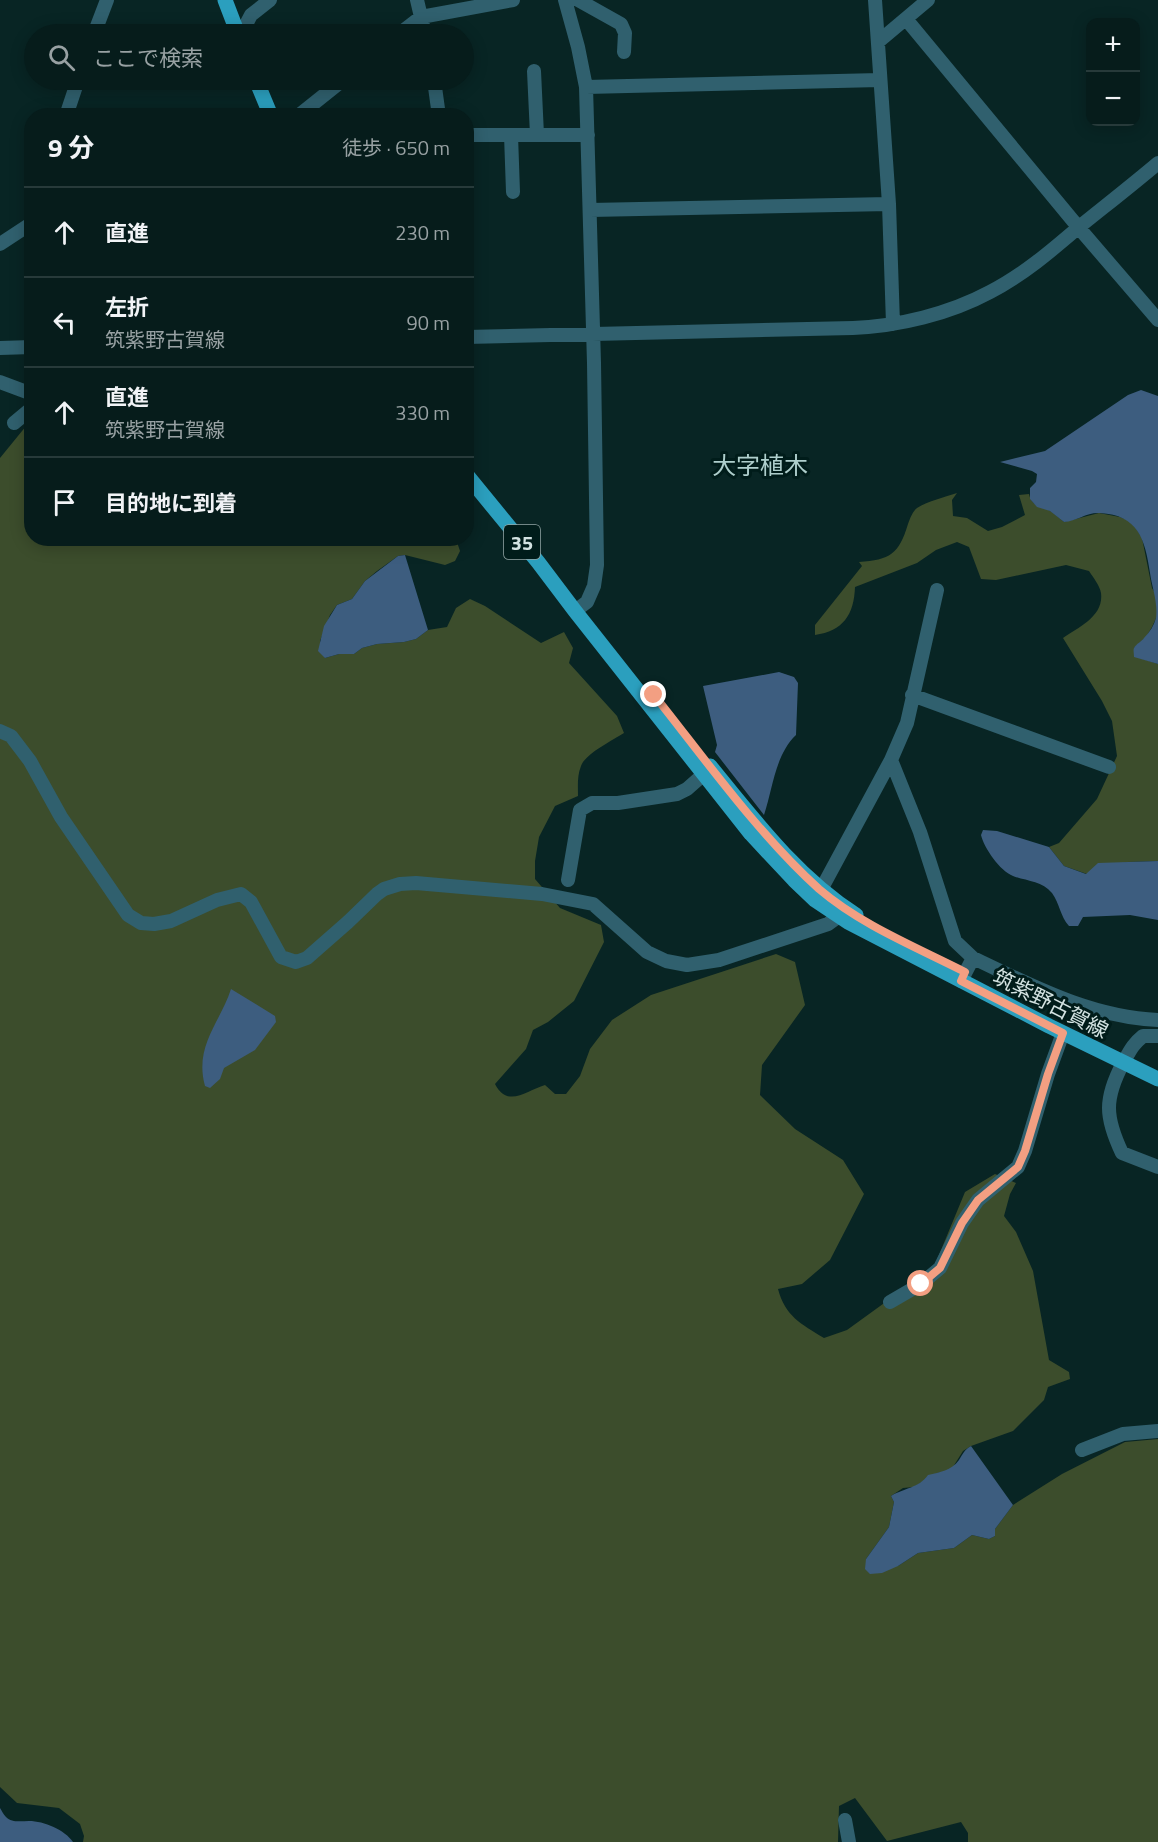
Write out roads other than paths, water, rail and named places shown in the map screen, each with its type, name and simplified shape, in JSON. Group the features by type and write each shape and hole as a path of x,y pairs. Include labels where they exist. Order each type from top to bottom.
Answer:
{"main road":[{"path":"225,0 236,24"},
{"path":"260,90 268,108"},
{"name":"筑紫野古賀線","path":"474,487 538,562 752,834 794,880 842,912 966,970 1126,1058 1158,1079"},
{"name":"筑紫野古賀線","path":"575,611 597,624 818,895"},
{"name":"筑紫野古賀線","path":"966,970 1063,1033 1158,1069"}],"street":[{"path":"98,24 107,0"},
{"path":"246,24 251,15 270,0"},
{"path":"417,0 423,24"},
{"path":"412,24 421,17 513,0"},
{"path":"565,0 586,87 597,565 594,586 587,602 575,611"},
{"path":"578,0 621,24 626,33 624,52"},
{"path":"875,0 889,204 893,324"},
{"path":"878,42 928,0"},
{"path":"906,19 1158,320"},
{"path":"534,71 537,135"},
{"path":"586,87 880,80"},
{"path":"69,108 75,90"},
{"path":"308,108 330,90"},
{"path":"435,90 438,108"},
{"path":"474,135 588,135"},
{"path":"511,135 513,192"},
{"path":"474,336 805,330 893,324 967,304 989,293 1030,268 1158,163"},
{"path":"590,210 889,204"},
{"path":"0,244 24,228"},
{"path":"0,348 24,347"},
{"path":"0,382 24,391"},
{"path":"14,423 24,415"},
{"path":"818,895 891,760 907,723 937,590"},
{"path":"912,694 1108,767"},
{"path":"0,731 11,736 30,761 61,817 128,915 141,923 154,924 171,921 217,900 241,894 251,902 281,957 296,962 307,958 376,894 400,884 452,885 542,894 593,904 646,952 666,961 687,964 720,960 828,924 842,912"},
{"path":"891,760 920,832 966,970 1082,1007 1117,1015 1158,1020"},
{"path":"568,880 580,810 592,803 618,803 677,794 687,789 704,774"},
{"path":"890,1302 921,1284 940,1268 962,1223 978,1200 1018,1167 1063,1033"},
{"path":"1158,1036 1143,1036 1132,1045 1113,1082 1108,1109 1111,1131 1122,1154 1158,1167"},
{"path":"1082,1450 1123,1434 1158,1431"},
{"path":"845,1820 849,1842"}],"water":[{"path":"1141,390 1158,396 1158,664 1134,657 1134,648 1152,628 1156,618 1156,601 1145,550 1137,531 1123,518 1100,513 1064,522 1050,511 1037,507 1030,499 1030,488 1036,482 1037,474 1000,462 1045,451 1128,395"},
{"path":"405,555 428,630 416,639 377,644 362,648 354,654 339,654 325,658 318,651 324,626 337,605 352,599 365,581 398,556"},
{"path":"779,672 794,677 798,683 796,735 783,752 779,762 764,815 715,752 717,745 703,686"},
{"path":"983,830 997,831 1049,847 1064,866 1086,874 1098,863 1158,861 1158,920 1130,915 1083,917 1078,926 1069,926 1055,897 1048,889 1013,876 998,864 983,840 981,835"},
{"path":"231,989 275,1016 276,1022 255,1050 224,1068 220,1079 210,1088 205,1086 203,1072 205,1047"},
{"path":"971,1446 1013,1505 995,1529 995,1536 989,1539 972,1535 954,1548 918,1553 882,1573 870,1574 865,1569 866,1559 889,1527 894,1502 891,1496 916,1485 928,1475 952,1467"},
{"path":"0,1808 8,1819 47,1824 60,1830 73,1842 0,1842"}],"district":[{"name":"大字植木","path":"760,465"}]}
